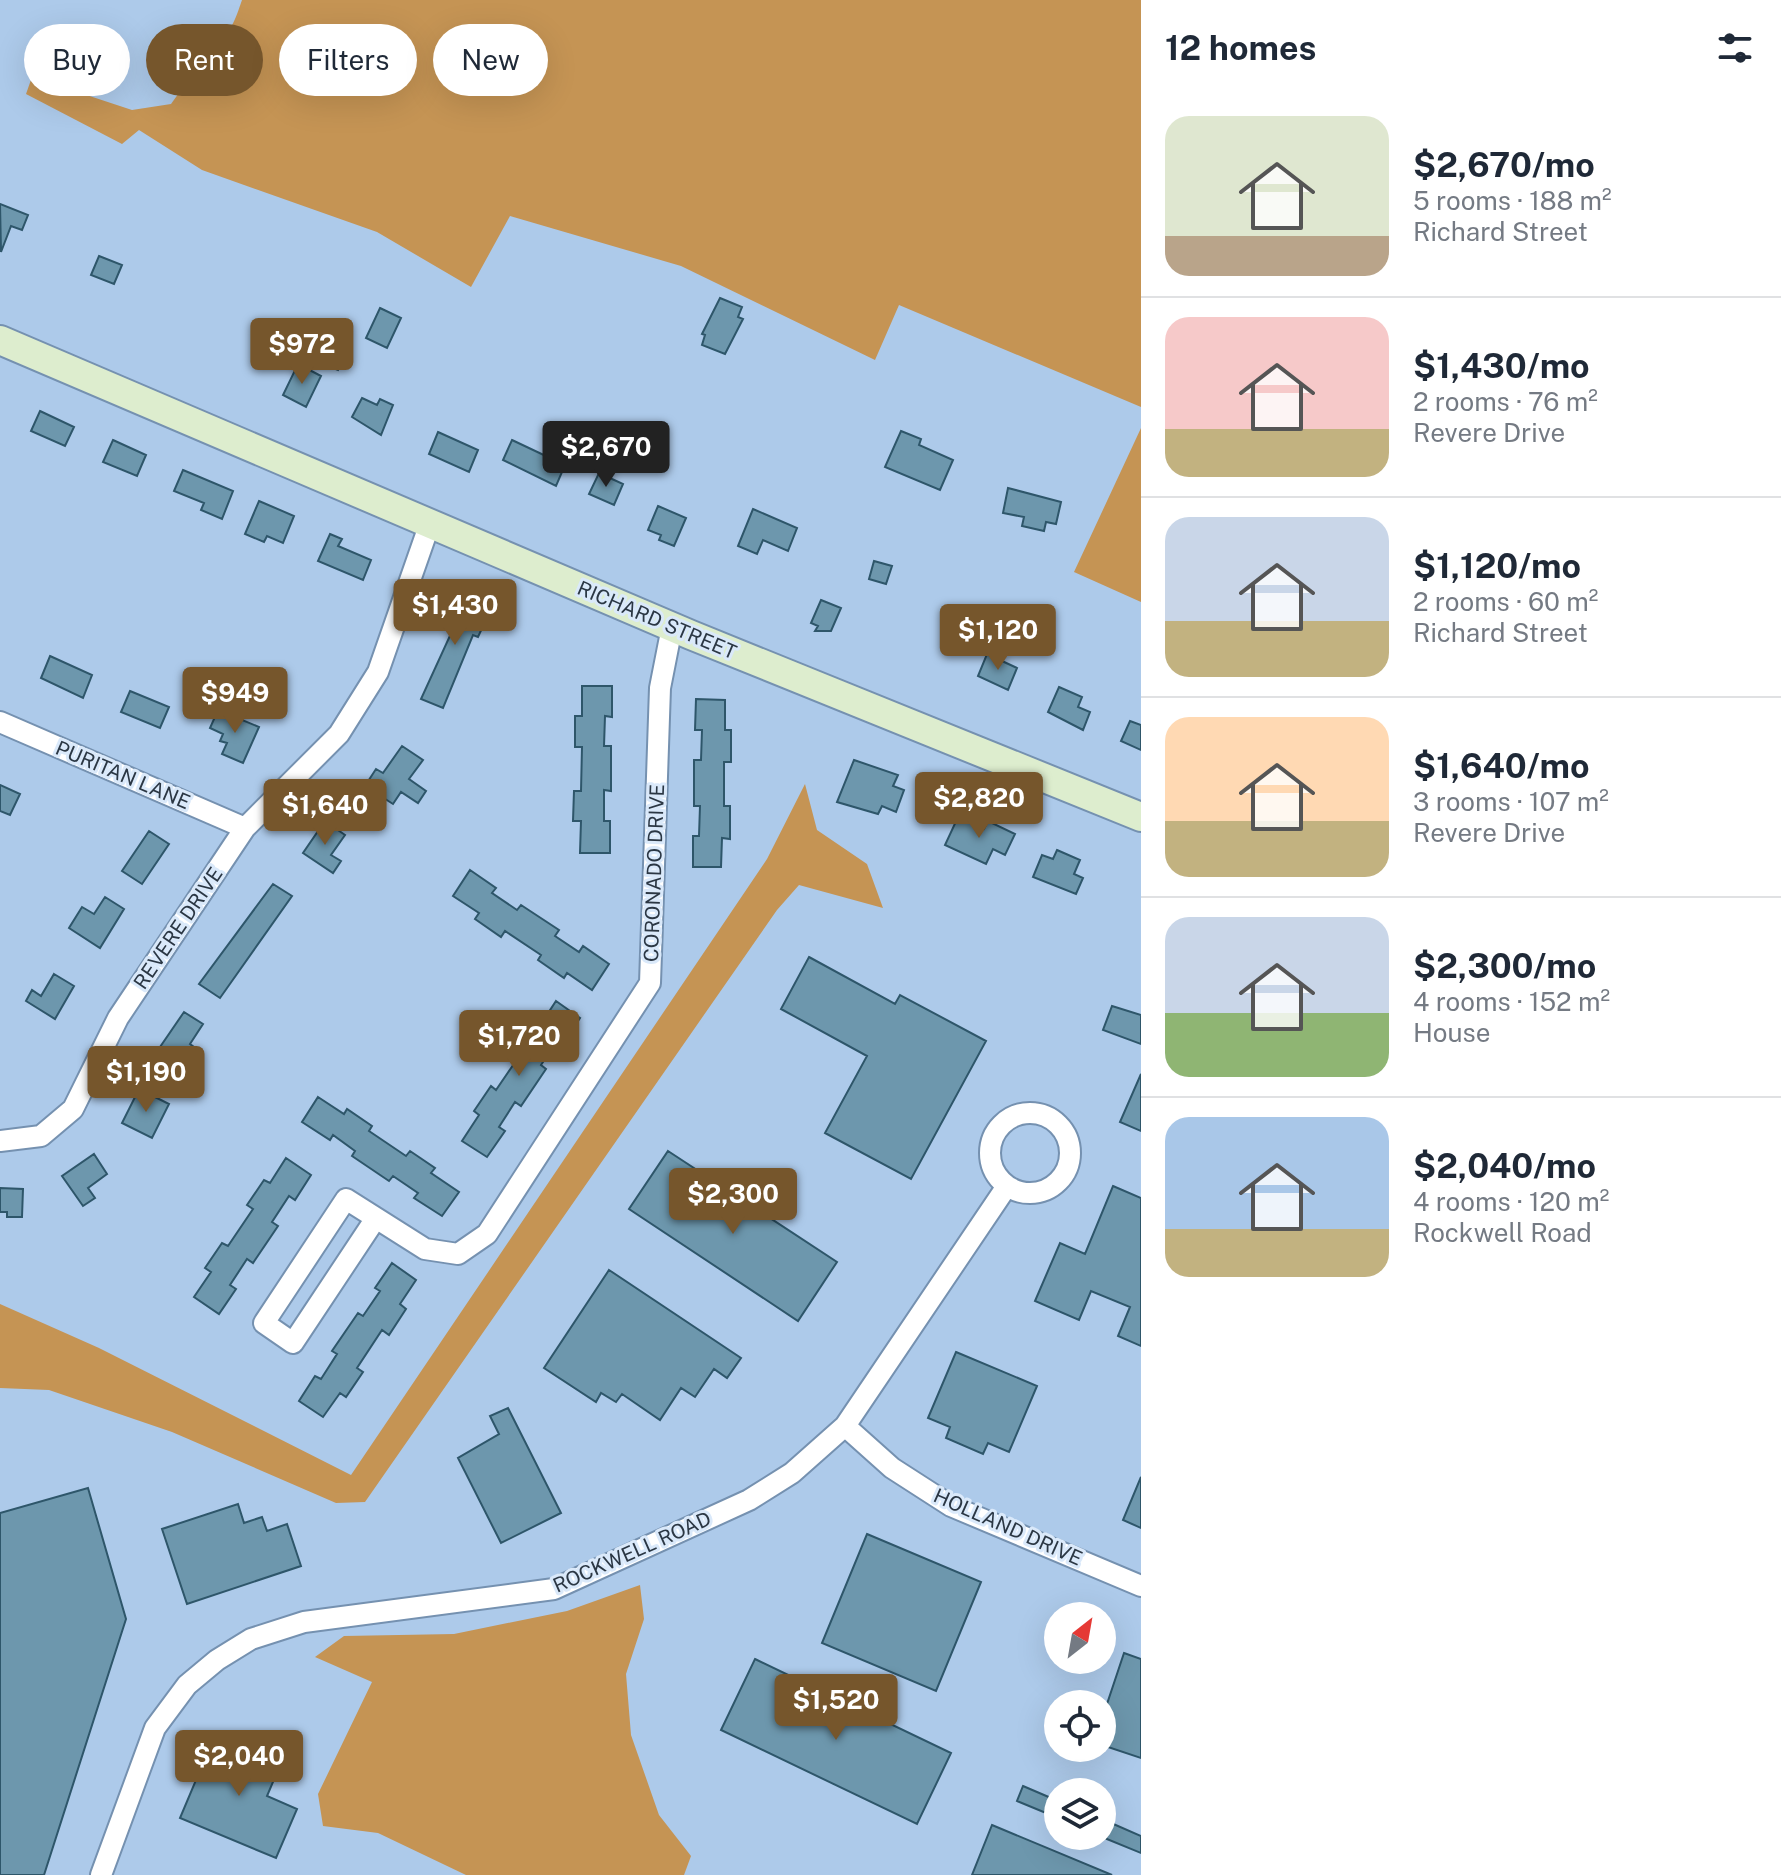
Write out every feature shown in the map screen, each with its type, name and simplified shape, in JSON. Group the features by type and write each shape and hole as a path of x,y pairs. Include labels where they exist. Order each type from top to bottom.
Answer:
{"street":[{"name":"RICHARD STREET","path":"0,340 672,627 1141,817"},
{"name":"REVERE DRIVE","path":"0,1141 41,1136 73,1109 118,1018 245,828 339,734 378,672 430,523"},
{"name":"CORONADO DRIVE","path":"376,1218 293,1343 264,1323 346,1199 425,1249 458,1254 487,1234 650,983 660,688 672,627"},
{"name":"PURITAN LANE","path":"0,722 245,828"},
{"path":"1022,1112 1038,1113 1053,1119 1064,1130 1070,1145 1070,1161 1064,1175 1053,1187 1038,1193 1022,1193 1007,1186 996,1175 990,1160 990,1144 996,1130 1007,1118 1022,1112"},
{"name":"ROCKWELL ROAD","path":"101,1875 134,1776 162,1717 187,1685 251,1639 304,1622 554,1589 749,1500 792,1473 845,1426 1007,1186"},
{"name":"HOLLAND DRIVE","path":"845,1426 892,1468 951,1506 1141,1586"}],"shaded area":[{"path":"242,0 1141,0 1141,407 899,305 875,360 681,266 510,216 471,287 377,232 202,170 139,130 122,144 30,96 90,96 132,110 171,104 177,96 263,96 263,24 232,24"},
{"path":"1141,428 1141,602 1074,572"},
{"path":"805,784 817,830 867,864 883,908 799,885 777,910 365,1502 336,1503 172,1432 49,1390 0,1388 0,1304 99,1348 351,1475 767,859"},
{"path":"640,1585 644,1619 626,1674 631,1735 659,1815 691,1856 684,1875 466,1875 378,1833 323,1826 318,1794 372,1682 315,1657 344,1636 454,1634 567,1611"}],"building":[{"path":"0,204 28,215 22,230 11,226 1,252"},
{"path":"99,256 122,265 114,284 91,275"},
{"path":"720,298 742,307 738,317 743,319 725,354 702,345 705,335 702,334"},
{"path":"380,308 401,318 387,348 366,338"},
{"path":"328,343 346,350 338,370 320,363"},
{"path":"298,364 321,376 306,407 283,395"},
{"path":"362,398 377,405 380,399 393,405 381,435 352,417"},
{"path":"40,411 74,427 65,446 31,431"},
{"path":"901,431 921,439 919,445 953,460 940,490 885,467"},
{"path":"438,432 478,450 469,472 429,454"},
{"path":"113,440 146,455 137,476 103,462"},
{"path":"512,440 565,465 556,486 503,460"},
{"path":"183,470 233,491 222,519 201,510 204,503 174,491"},
{"path":"599,473 623,484 614,505 589,494"},
{"path":"1008,488 1061,502 1056,524 1046,522 1044,531 1022,526 1024,517 1003,513"},
{"path":"259,501 294,516 283,543 267,536 264,542 245,534"},
{"path":"658,506 686,518 674,546 659,540 661,535 648,530"},
{"path":"753,509 797,528 788,551 763,540 757,554 738,546"},
{"path":"330,534 342,539 338,546 371,560 363,580 318,561"},
{"path":"874,561 892,566 886,584 869,579"},
{"path":"462,588 484,597 475,621 484,624 478,637 473,635 443,708 421,699 454,627 448,624"},
{"path":"821,600 841,608 831,631 815,631 818,626 811,623"},
{"path":"987,654 1017,668 1008,690 978,676"},
{"path":"50,656 92,675 83,698 41,678"},
{"path":"582,686 612,686 612,717 605,716 604,746 611,746 611,791 604,790 604,821 610,821 610,853 580,853 581,821 573,821 574,791 581,791 582,747 575,747 575,716 582,716"},
{"path":"1059,687 1082,697 1078,707 1090,712 1083,730 1048,712"},
{"path":"130,691 169,707 160,728 121,712"},
{"path":"696,699 725,700 725,730 731,730 731,762 724,762 724,806 730,806 730,839 722,838 721,867 693,867 693,836 699,836 700,806 694,806 694,760 701,760 702,730 695,730"},
{"path":"218,710 259,727 243,763 222,754 227,743 220,741 223,734 210,728"},
{"path":"1130,721 1141,725 1141,750 1121,741"},
{"path":"402,746 423,760 409,779 426,791 418,803 401,792 393,804 365,786 376,769 383,773"},
{"path":"854,760 898,775 893,786 904,790 896,812 882,806 878,814 837,802"},
{"path":"0,785 20,794 10,815 0,811"},
{"path":"958,817 984,829 988,821 1015,834 1005,855 993,849 986,864 945,845"},
{"path":"325,821 345,835 331,855 341,861 333,873 303,853"},
{"path":"149,831 169,844 142,884 122,871"},
{"path":"1057,850 1080,860 1074,874 1083,878 1076,894 1033,877 1042,855 1053,859"},
{"path":"470,870 496,888 492,893 517,910 521,905 559,930 555,936 579,952 583,946 609,964 592,990 567,973 564,978 538,960 541,955 505,931 501,937 475,919 479,913 453,896"},
{"path":"273,884 292,896 220,998 199,984"},
{"path":"105,897 124,909 100,948 69,928 82,907 94,914"},
{"path":"809,957 895,1004 900,995 986,1041 911,1179 825,1133 867,1056 781,1009"},
{"path":"54,974 74,986 55,1019 26,1001 32,990 41,996"},
{"path":"556,1001 580,1018 563,1044 558,1040 541,1065 546,1069 521,1106 515,1102 499,1127 505,1131 487,1157 462,1141 479,1115 474,1111 491,1086 496,1090 522,1052 516,1048 533,1023 539,1027"},
{"path":"1112,1006 1141,1015 1141,1044 1103,1030"},
{"path":"184,1012 203,1024 190,1044 198,1050 188,1064 180,1059 177,1063 158,1050"},
{"path":"1141,1074 1141,1131 1120,1122"},
{"path":"139,1089 169,1104 152,1138 122,1123"},
{"path":"318,1097 344,1114 347,1109 372,1126 369,1131 406,1156 410,1151 435,1168 431,1173 459,1192 442,1216 414,1198 418,1193 393,1176 389,1181 352,1156 355,1151 333,1135 330,1140 302,1122"},
{"path":"668,1151 837,1262 798,1321 629,1209"},
{"path":"94,1154 107,1174 88,1188 95,1198 83,1206 62,1176"},
{"path":"286,1158 311,1175 295,1200 289,1196 272,1222 278,1226 253,1263 247,1259 230,1285 236,1289 219,1314 194,1297 211,1272 205,1268 222,1243 228,1246 253,1209 247,1205 264,1180 270,1183"},
{"path":"1113,1186 1141,1198 1141,1346 1118,1336 1130,1307 1091,1291 1079,1320 1035,1301 1060,1243 1085,1254"},
{"path":"0,1188 23,1189 22,1217 7,1217 7,1212 0,1212"},
{"path":"392,1263 416,1280 400,1304 406,1309 389,1335 382,1330 357,1368 363,1372 346,1397 340,1393 323,1417 299,1401 315,1376 321,1379 337,1354 332,1351 358,1313 363,1316 380,1291 375,1288"},
{"path":"609,1270 741,1358 727,1378 714,1369 695,1397 681,1388 660,1420 622,1394 616,1402 601,1393 596,1402 544,1368"},
{"path":"956,1352 1037,1386 1009,1452 988,1443 983,1454 946,1438 950,1427 928,1418"},
{"path":"508,1408 561,1513 501,1543 458,1458 499,1434 490,1416"},
{"path":"1141,1477 1141,1528 1123,1520"},
{"path":"88,1488 126,1619 44,1875 0,1875 0,1513"},
{"path":"238,1504 244,1523 262,1517 267,1531 287,1524 301,1566 187,1604 162,1529"},
{"path":"867,1534 981,1582 936,1691 822,1643"},
{"path":"1124,1653 1141,1659 1141,1758 1116,1750 1116,1690 1112,1690"},
{"path":"755,1659 951,1753 917,1824 721,1730"},
{"path":"215,1735 281,1763 267,1796 297,1809 276,1858 180,1818"},
{"path":"1023,1786 1044,1795 1044,1812 1017,1801"},
{"path":"992,1825 1044,1847 1044,1850 1052,1850 1112,1875 972,1875"},
{"path":"1116,1825 1141,1836 1141,1853 1116,1843"}]}
